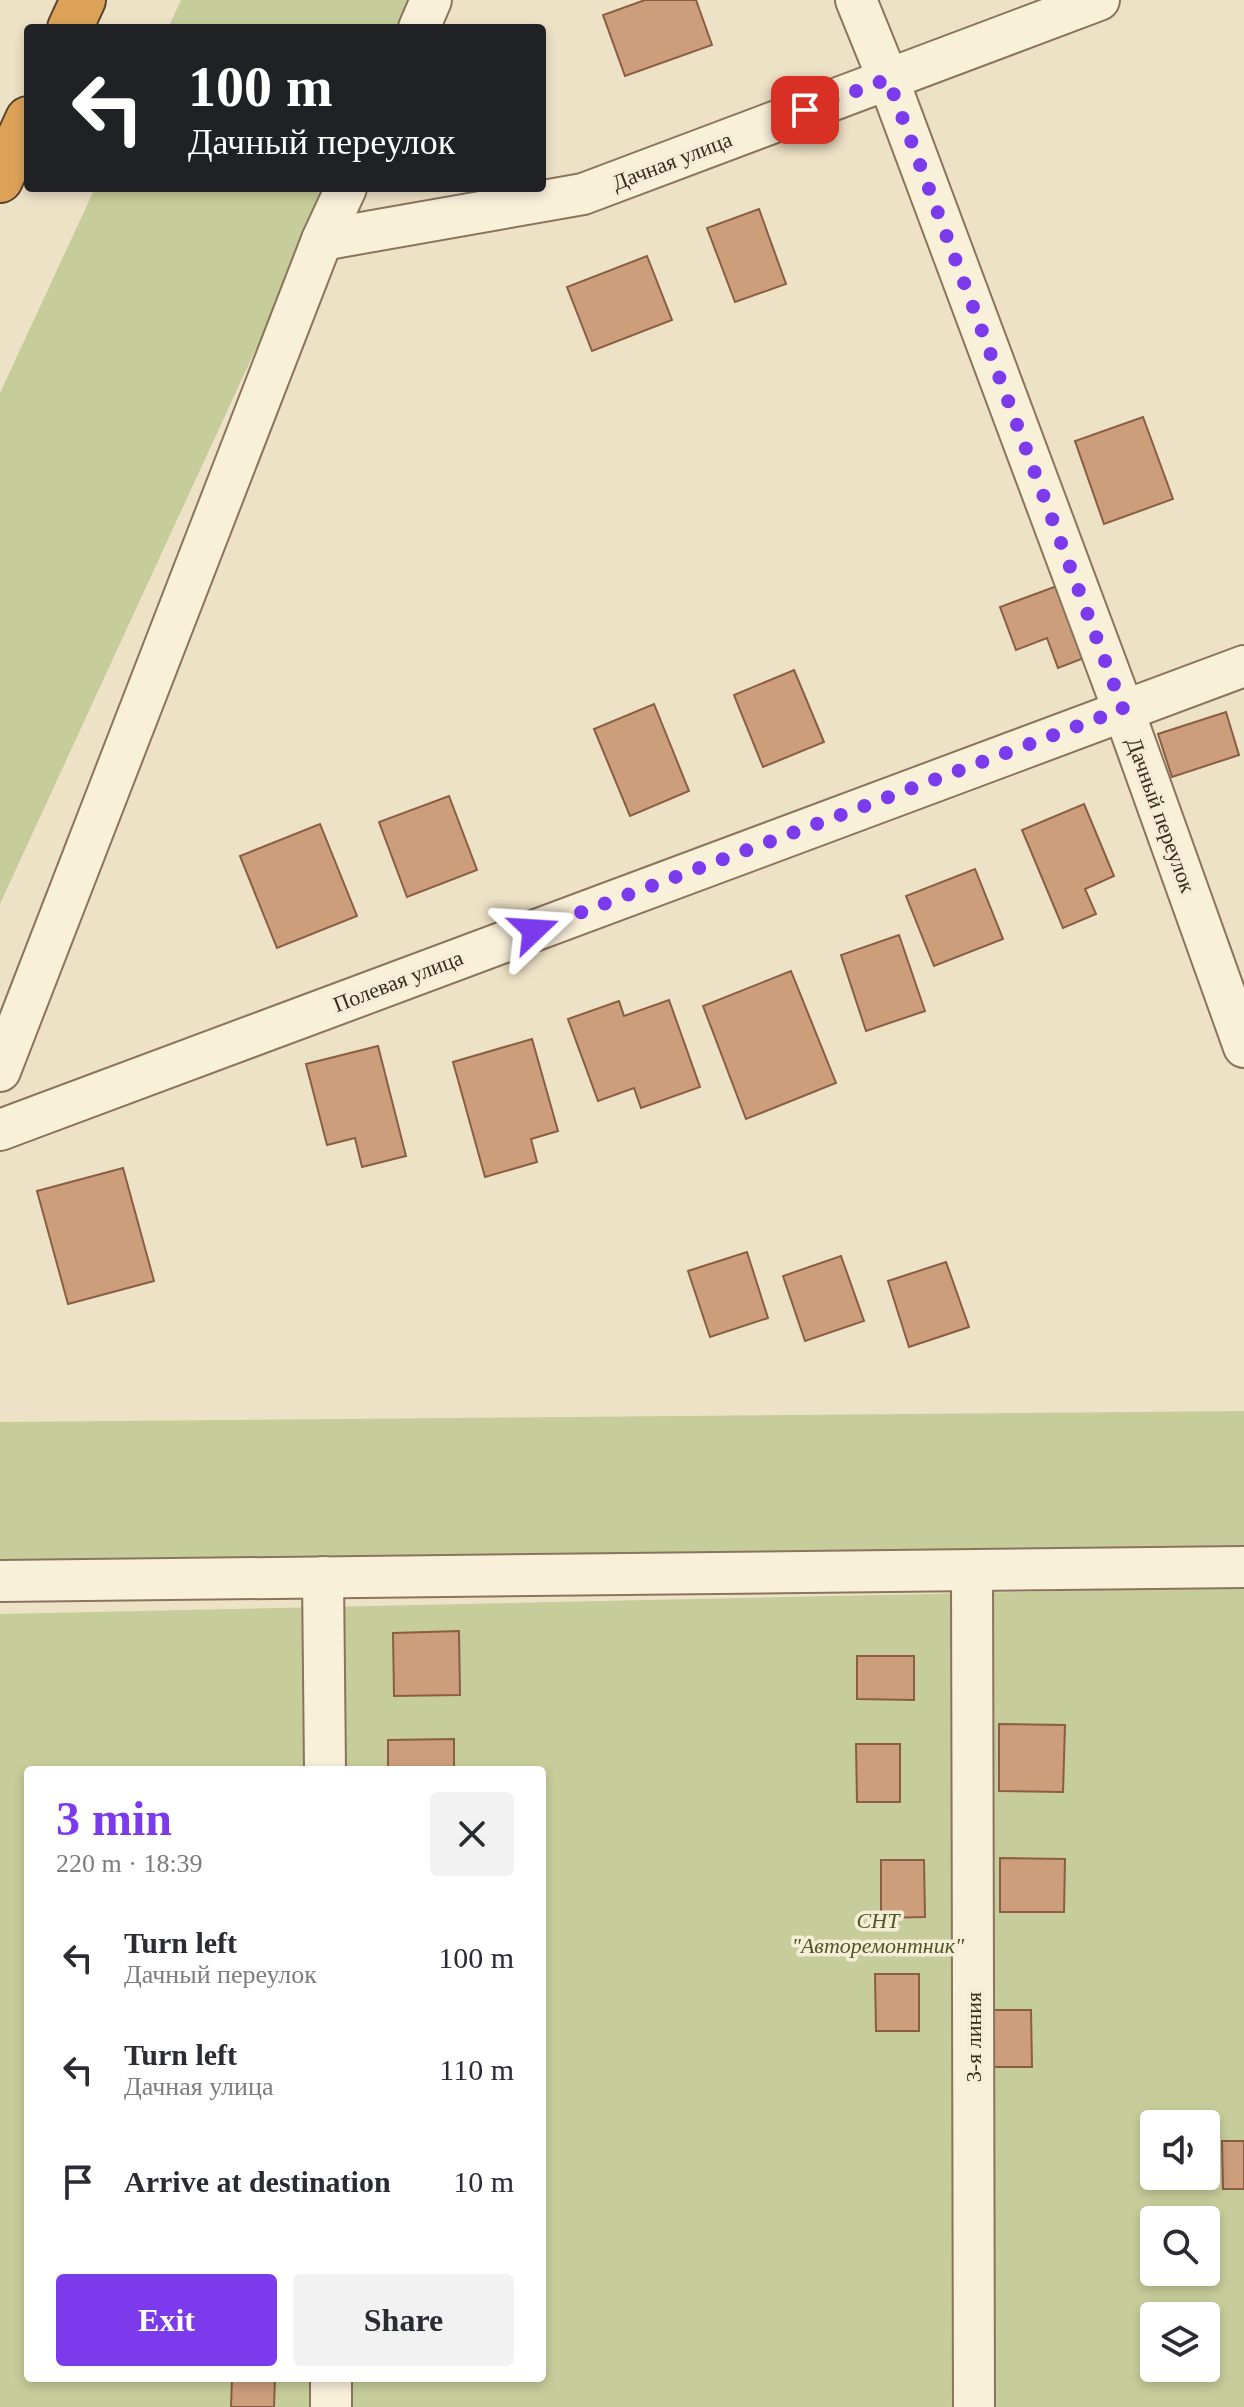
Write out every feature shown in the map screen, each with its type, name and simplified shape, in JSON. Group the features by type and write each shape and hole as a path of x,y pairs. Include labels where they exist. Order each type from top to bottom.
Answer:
{"highway":[{"path":"72,24 83,0"},
{"path":"0,180 24,128"}],"street":[{"path":"421,24 431,0"},
{"name":"Дачный переулок","path":"856,0 1123,709 1244,1047"},
{"name":"Дачная улица","path":"322,240 583,194 1099,0"},
{"path":"0,1071 322,240 344,192"},
{"name":"Полевая улица","path":"0,1130 1244,666"},
{"path":"0,1581 1244,1567"},
{"name":"3-я линия","path":"972,1571 974,2407"},
{"path":"323,1577 325,1766"},
{"path":"331,2382 331,2407"}],"green space":[{"path":"181,0 417,0 406,24 170,24"},
{"path":"93,192 328,192 0,904 0,393"},
{"path":"1244,1411 1244,1552 0,1564 0,1422"},
{"name":"СНТ \"Авторемонтник\"","path":"1244,1587 1244,2407 0,2407 0,1614"}],"building":[{"path":"645,0 696,0 712,45 625,76 603,15"},
{"path":"759,209 786,284 735,302 707,228"},
{"path":"647,256 672,320 592,351 567,287"},
{"path":"1143,417 1173,499 1104,524 1075,441"},
{"path":"1065,583 1092,655 1058,668 1047,638 1016,650 1000,607"},
{"path":"794,670 824,742 763,767 734,695"},
{"path":"654,704 689,791 630,816 594,729"},
{"path":"1226,712 1239,755 1172,777 1158,734"},
{"path":"449,796 477,870 407,897 379,822"},
{"path":"1084,804 1114,876 1085,889 1096,914 1063,928 1022,830"},
{"path":"320,824 357,916 277,948 240,856"},
{"path":"975,869 1003,939 934,966 906,896"},
{"path":"899,935 925,1011 866,1031 841,955"},
{"path":"791,971 836,1083 746,1119 703,1006"},
{"path":"669,1000 700,1087 641,1108 634,1088 598,1101 568,1019 619,1001 624,1016"},
{"path":"532,1039 558,1131 531,1139 537,1162 485,1177 453,1062"},
{"path":"378,1046 406,1156 362,1167 355,1138 327,1145 306,1064"},
{"path":"123,1168 154,1281 68,1304 37,1191"},
{"path":"747,1252 768,1318 710,1337 688,1271"},
{"path":"841,1256 864,1321 805,1341 783,1276"},
{"path":"946,1262 969,1327 909,1347 888,1281"},
{"path":"459,1631 460,1695 394,1696 393,1633"},
{"path":"857,1656 914,1656 914,1700 857,1699"},
{"path":"999,1724 1065,1725 1063,1792 999,1791"},
{"path":"454,1739 454,1766 388,1766 388,1740"},
{"path":"856,1744 900,1744 900,1802 857,1802"},
{"path":"1000,1858 1065,1859 1064,1912 1000,1912"},
{"path":"881,1860 924,1860 925,1917 881,1918"},
{"path":"875,1974 919,1974 919,2031 876,2031"},
{"path":"988,2010 1031,2010 1032,2067 988,2067"},
{"path":"1222,2141 1244,2141 1244,2189 1223,2189"},
{"path":"232,2382 275,2382 274,2407 231,2407"}],"route":[{"path":"534,930 1123,709 888,79 805,110"}]}
